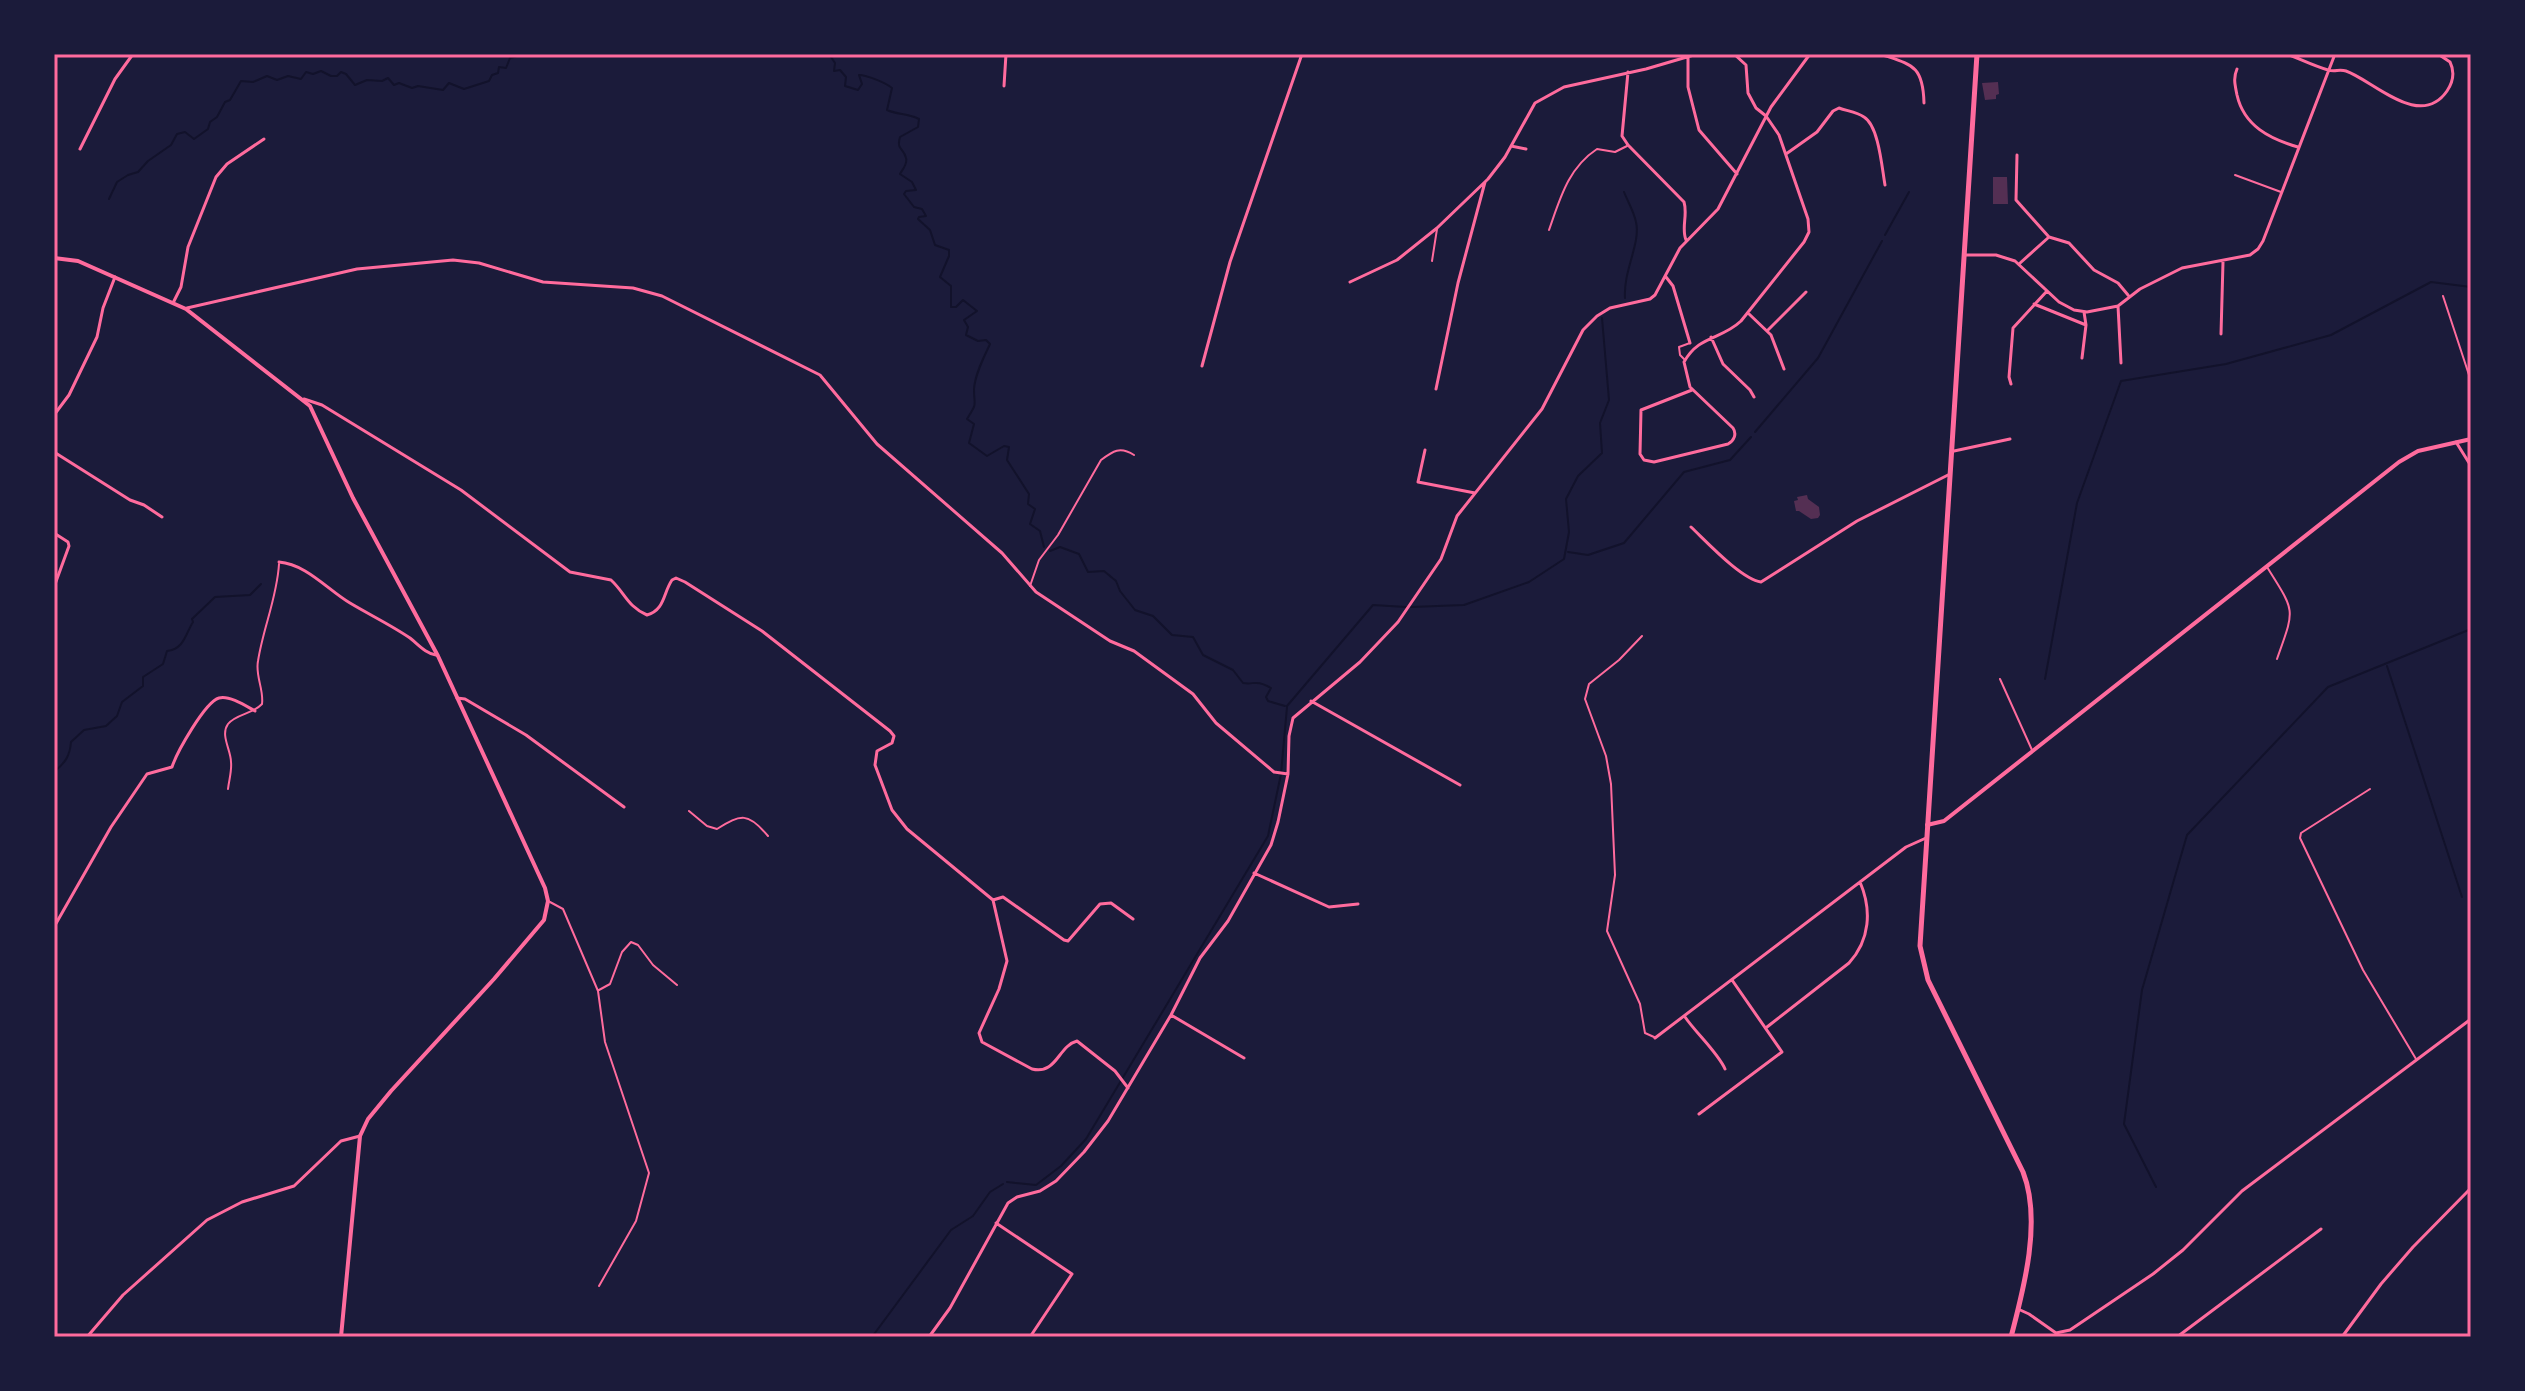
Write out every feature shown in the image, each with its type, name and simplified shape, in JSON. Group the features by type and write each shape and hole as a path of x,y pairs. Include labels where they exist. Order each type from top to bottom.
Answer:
{"main road":[{"path":"1977,54 1920,946 1923,967 2030,1192 2031,1230 2011,1337"}],"street":[{"path":"80,149 115,79 133,54"},
{"path":"1004,86 1006,54"},
{"path":"1202,366 1230,262 1302,54"},
{"path":"1350,282 1397,260 1437,228 1485,182 1511,146 1535,103 1564,87 1697,54"},
{"path":"1692,390 1641,410 1640,454 1644,460 1654,462 1733,441 1733,428 1692,390 1685,360 1698,344 1736,326 1809,232 1808,219 1779,135 1766,116 1756,108 1748,93 1745,62 1734,54"},
{"path":"929,1337 950,1308 1008,1203 1017,1197 1040,1191 1073,1166 1108,1121 1171,1015 1200,958 1228,921 1271,845 1288,774 1293,718 1360,662 1398,622 1441,559 1453,523 1542,409 1583,330 1610,308 1650,299 1660,289 1686,240 1714,216 1766,116 1810,54"},
{"path":"1880,54 1900,60 1917,72 1923,83 1924,103"},
{"path":"2287,54 2328,70 2346,71 2410,104 2428,105 2443,96 2452,80 2450,62 2438,54"},
{"path":"1963,255 2002,256 2019,264 2063,305 2084,312 2118,306 2129,296 2195,263 2240,259 2258,249 2335,54"},
{"path":"1688,57 1688,87 1699,130 1737,174"},
{"path":"2237,69 2233,77 2247,118 2274,140 2298,147"},
{"path":"1628,72 1622,136 1684,202 1687,210 1686,240"},
{"path":"1786,154 1817,132 1839,108 1869,121 1878,141 1885,185"},
{"path":"173,303 181,287 188,247 216,177 227,164 264,139"},
{"path":"1511,146 1526,149"},
{"path":"2017,155 2015,198 2049,237 2069,243 2094,270 2118,283 2129,296"},
{"path":"1436,389 1458,283 1485,182"},
{"path":"2019,264 2049,237"},
{"path":"54,258 78,261 186,309 304,399 316,415 353,498 438,656 539,875 548,901 544,920 379,1105 360,1136 341,1337"},
{"path":"186,309 357,269 453,260 489,265 543,282 650,291 820,375 877,444 1002,553 1029,587 1110,641 1134,651 1193,694 1216,723 1274,772 1288,774"},
{"path":"2221,334 2223,261"},
{"path":"54,415 69,395 97,337 103,308 116,276"},
{"path":"1666,277 1673,286 1690,343"},
{"path":"2011,384 2013,328 2047,291"},
{"path":"1768,330 1806,292"},
{"path":"2034,304 2086,325"},
{"path":"2118,306 2121,363"},
{"path":"2082,358 2086,325 2084,312"},
{"path":"1748,313 1768,330 1784,369"},
{"path":"1711,337 1721,362 1754,397"},
{"path":"304,399 322,405 461,490 570,572 611,580 639,612 647,615 655,612 662,605 669,583 676,578 762,631 890,731 894,736 892,743 877,751 874,757 892,810 907,829 993,900 1007,961 999,989 979,1033 982,1042 1041,1071 1049,1069 1070,1044 1077,1041 1119,1076 1128,1088"},
{"path":"1950,451 2010,439"},
{"path":"1927,825 1941,823 2399,462 2418,451 2471,439"},
{"path":"2456,442 2471,466"},
{"path":"1425,450 1418,482 1475,493"},
{"path":"54,452 162,517"},
{"path":"1691,527 1716,552 1753,581 1761,582 1857,521 1948,475"},
{"path":"54,533 69,546 54,587"},
{"path":"279,562 299,569 345,601 412,640 430,655 438,656"},
{"path":"54,927 111,827 147,774 172,767 209,706 217,698 225,698 255,711"},
{"path":"457,698 465,699 526,735 624,807"},
{"path":"1311,701 1460,785"},
{"path":"1655,1038 1906,847 1926,838"},
{"path":"1254,873 1329,907 1358,904"},
{"path":"1767,1027 1860,952 1868,913 1860,882"},
{"path":"993,900 1003,897 1068,941 1100,904 1111,903 1133,919"},
{"path":"1699,1114 1782,1053 1732,980"},
{"path":"1171,1015 1244,1058"},
{"path":"1685,1017 1725,1069"},
{"path":"2018,1309 2064,1335 2153,1274 2183,1250 2242,1191 2471,1019"},
{"path":"87,1337 123,1295 212,1215 294,1186 341,1141 360,1136"},
{"path":"2342,1337 2405,1256 2471,1188"},
{"path":"996,1223 1072,1274 1030,1337"},
{"path":"2177,1337 2321,1229"}],"lane":[{"path":"1549,230 1576,165 1597,149 1615,152 1628,145"},
{"path":"2235,175 2281,192"},
{"path":"1432,261 1437,228"},
{"path":"2443,296 2471,381"},
{"path":"1685,360 1680,355 1679,347 1690,343"},
{"path":"1029,587 1039,560 1058,535 1101,460 1120,449 1134,455"},
{"path":"228,789 231,753 225,732 235,718 255,711 262,704 258,657 277,592 279,562"},
{"path":"2266,566 2286,598 2292,616 2277,659"},
{"path":"1642,636 1589,684 1585,699 1599,731 1611,784 1615,875 1607,931 1640,1004 1645,1033 1655,1038"},
{"path":"2000,679 2033,751"},
{"path":"2370,789 2301,833 2300,838 2363,970 2417,1060"},
{"path":"689,811 707,826 717,829 738,816 745,816 768,836"},
{"path":"548,901 563,909 598,991 605,1042 649,1173 636,1221 599,1286"},
{"path":"598,991 610,984 622,952 631,942 638,945 653,965 677,985"}],"building":[{"path":"1998,82 1996,99 1985,100 1982,83"},
{"path":"1993,177 2007,177 2008,204 1993,204"},
{"path":"1807,495 1819,507 1818,518 1811,519 1796,511 1794,501"}],"waterway":[{"path":"109,199 117,182 138,172 171,145 177,134 185,132 194,139 208,129 241,81 253,82 267,76 277,80 288,76 301,79 306,72 313,74 321,71 331,76 341,72 346,74 355,85 367,80 382,81 388,78 394,85 399,83 412,88 443,90 449,83 464,89 489,81 492,75 498,73 499,67 506,68 510,58 525,54"},
{"path":"829,54 835,63 834,71 840,70 846,77 845,86 858,90 862,84 859,75 881,82 892,88 887,110 919,119 918,127 900,137 899,141 906,160 900,174 912,182 916,190 904,194 914,207 922,209 926,216 918,219 930,230 935,245 949,250 940,277 951,286 951,307 956,307 963,300 977,311 964,320 968,327 966,335 990,344 976,377 975,404 967,419 974,424 969,443 987,456 1004,446 1009,447 1007,460 1029,494 1028,504 1035,509 1030,524 1040,531 1044,547"},
{"path":"1624,192 1637,230 1625,298"},
{"path":"1885,235 1909,192"},
{"path":"1755,432 1818,358 1882,241"},
{"path":"2045,679 2077,503 2121,381 2226,364 2331,335 2431,282 2471,287"},
{"path":"1411,607 1464,605 1529,582 1564,559 1569,532 1566,499 1578,476 1602,453 1600,423 1609,400 1602,318"},
{"path":"1568,552 1588,555 1624,543 1684,472 1730,460 1751,437"},
{"path":"1050,551 1060,547 1079,554 1088,572 1104,571 1116,581 1135,610 1153,616 1172,635 1193,637 1203,655 1233,670 1243,683 1258,683 1271,688 1266,697 1268,701 1285,706"},
{"path":"54,772 66,759 71,742 84,730 106,726 117,716 122,702 143,686 143,677 163,664 167,651 181,644 192,619 215,597 250,595 261,584"},
{"path":"1287,706 1373,605 1406,607"},
{"path":"2156,1187 2124,1124 2142,990 2187,835 2328,687 2471,629"},
{"path":"2387,666 2462,897"},
{"path":"1007,1182 1036,1185 1061,1166 1086,1139 1268,836 1281,774 1287,707"},
{"path":"872,1337 951,1230 973,1216 990,1192 1003,1184"}]}
